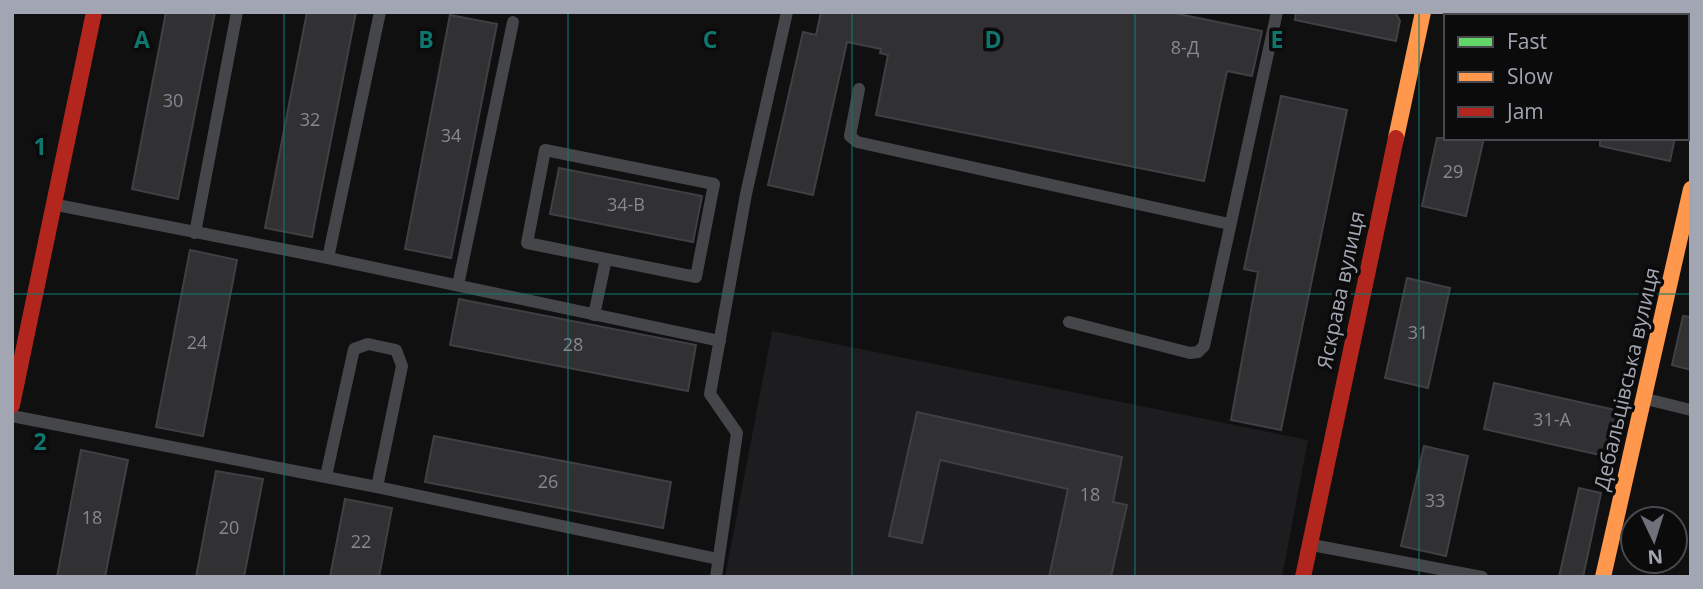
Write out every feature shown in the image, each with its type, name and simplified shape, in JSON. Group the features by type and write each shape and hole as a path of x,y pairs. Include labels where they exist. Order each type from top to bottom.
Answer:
{"street":[{"path":"12,405 94,12"},
{"name":"Яскрава вулиця","path":"1303,577 1423,12"},
{"name":"Дебальцівська вулиця","path":"1603,577 1691,190"}],"lane":[{"path":"195,233 237,12"},
{"path":"328,258 380,12"},
{"path":"716,577 737,433 710,394 746,194 787,12"},
{"path":"1069,322 1190,353 1198,352 1204,346 1277,12"},
{"path":"458,285 513,22"},
{"path":"859,89 850,136 856,142 1229,224"},
{"path":"545,150 715,184 696,276 606,259 527,243 545,150"},
{"path":"53,204 328,258 720,341"},
{"path":"594,315 606,259"},
{"path":"326,476 354,349 368,344 396,350 402,366 377,486"},
{"path":"1645,399 1691,410"},
{"path":"12,416 377,486 718,559"},
{"path":"1309,544 1482,577"}],"shaded area":[{"path":"772,331 1308,440 1282,577 725,577"}],"building":[{"path":"166,12 215,12 178,199 132,189"},
{"path":"307,12 356,12 312,237 265,228"},
{"path":"821,12 1169,12 1262,31 1252,76 1227,71 1204,181 876,115 888,55 880,53 881,49 847,42 813,195 768,185 803,32 816,35"},
{"path":"1296,12 1395,12 1400,21 1396,41 1295,20"},
{"path":"450,15 497,24 451,258 405,249"},
{"path":"1281,96 1347,110 1281,430 1231,420 1258,272 1244,269"},
{"path":"1437,138 1484,140 1466,216 1422,206"},
{"path":"1600,140 1675,140 1670,161 1600,146"},
{"path":"559,168 702,196 693,242 550,214"},
{"path":"190,250 237,260 203,436 156,427"},
{"path":"1407,278 1450,288 1428,388 1385,378"},
{"path":"459,299 696,345 688,391 450,345"},
{"path":"1683,316 1691,317 1691,370 1672,365"},
{"path":"1494,383 1620,411 1609,457 1484,429"},
{"path":"917,412 1122,457 1113,502 1127,505 1111,577 1049,577 1068,489 940,460 922,543 889,536"},
{"path":"434,436 671,482 663,528 425,482"},
{"path":"1424,446 1468,456 1446,556 1401,546"},
{"path":"81,450 128,460 105,577 57,577"},
{"path":"216,471 263,479 244,577 196,577"},
{"path":"1579,488 1601,493 1583,577 1559,577"},
{"path":"345,499 392,508 379,577 330,577"}],"traffic: fast":[{"path":"1524,12 1532,14"}],"traffic: slow":[{"path":"1396,138 1423,12"},
{"path":"1603,577 1691,189"}],"traffic: jam":[{"path":"12,405 94,12"},
{"path":"1303,577 1396,138"}]}
